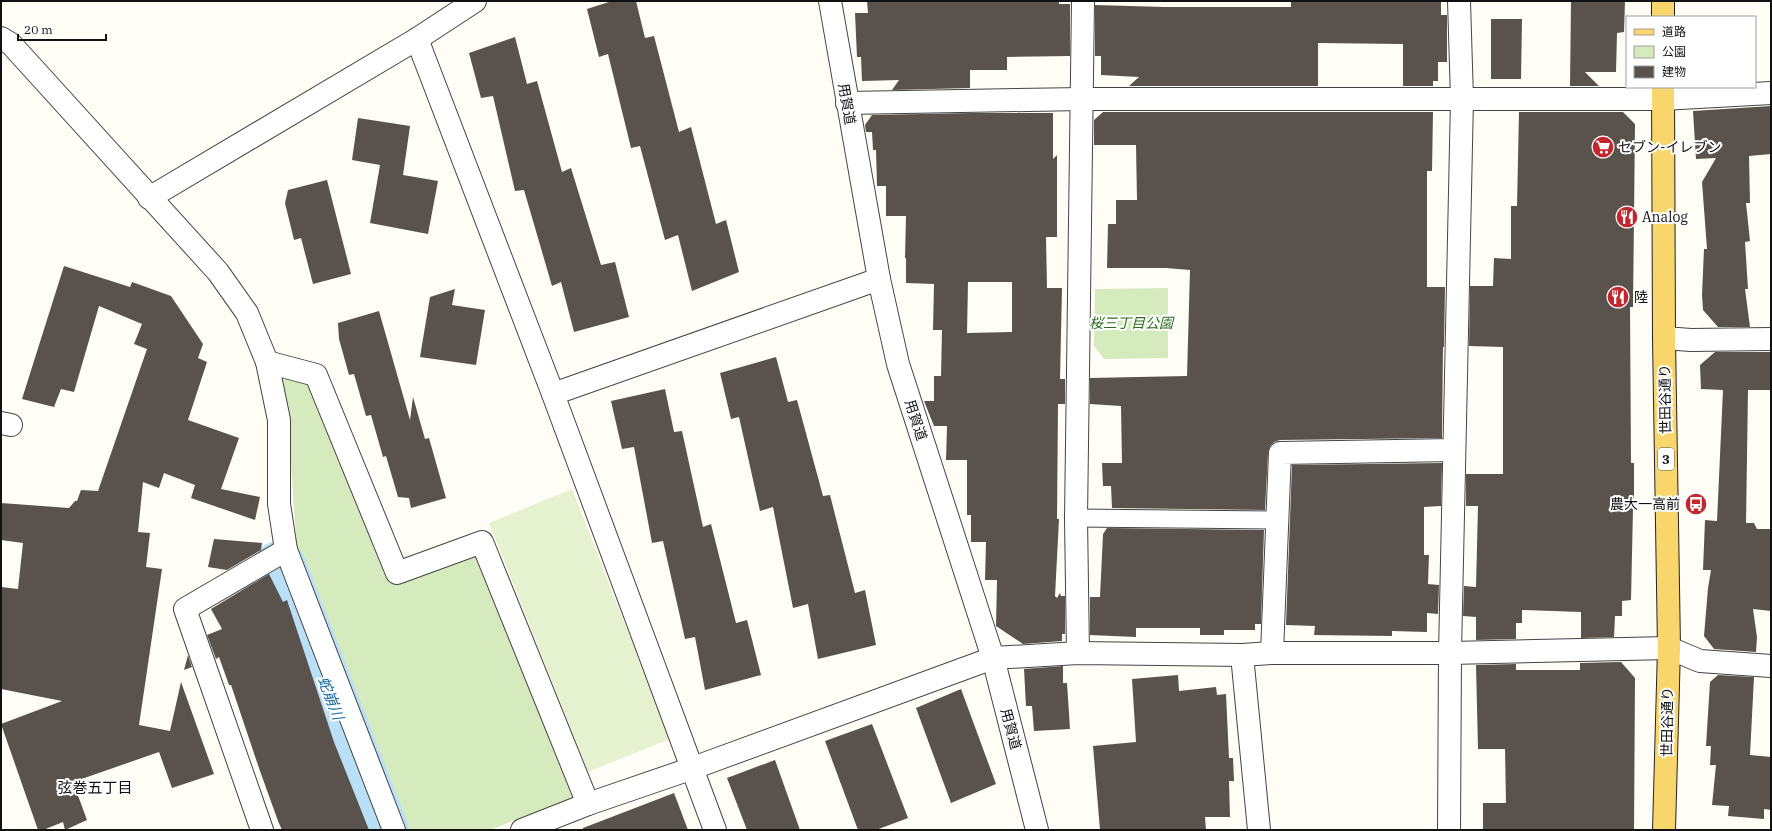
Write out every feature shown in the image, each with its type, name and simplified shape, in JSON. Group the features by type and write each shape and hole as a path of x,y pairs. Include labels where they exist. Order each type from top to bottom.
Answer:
{"main road":[{"path":"1663,1 1663,16"},
{"name":"世田谷通り","path":"1663,93 1664,338 1669,648 1664,830"}],"street":[{"path":"149,198 417,38 475,1"},
{"name":"用賀道","path":"830,1 879,279 898,364 992,658 1037,830"},
{"path":"1078,653 1076,518 1083,1"},
{"path":"1449,830 1450,653 1462,99 1459,1"},
{"path":"1,38 11,44 149,198 218,272 247,313 267,362 279,420 279,504 286,550 394,830"},
{"path":"417,38 553,394 715,830"},
{"path":"847,103 1082,99 1462,99 1663,93 1771,93"},
{"path":"553,394 879,279"},
{"path":"1664,338 1691,340 1771,339"},
{"path":"267,362 316,374 397,572 482,542 588,804"},
{"path":"1272,653 1276,520 1280,453 1454,450"},
{"path":"262,830 185,609 286,550"},
{"path":"522,830 588,804 693,768 992,658 1078,653 1242,655 1272,653 1450,653 1669,648 1700,661 1771,666"},
{"path":"1242,655 1259,830"}],"lane":[{"path":"1076,518 1276,520"}],"green space":[{"name":"桜三丁目公園","path":"1168,288 1168,358 1104,359 1094,346 1095,289"},
{"path":"279,373 309,383 392,583 477,555 574,797 490,830 408,830 297,553 288,417"},
{"path":"572,489 670,739 588,772 489,523"}],"building":[{"path":"612,1 636,1 645,38 654,36 679,132 691,127 716,224 726,220 739,272 692,291 678,235 665,240 640,146 631,148 608,54 599,57 587,9"},
{"path":"867,1 1059,1 1059,4 1070,4 1070,56 1007,57 1007,70 970,70 970,88 892,90 899,80 862,81 861,57 857,57 855,13 868,13"},
{"path":"1291,1 1441,1 1441,15 1447,15 1447,62 1438,62 1438,81 1433,81 1433,86 1403,86 1403,44 1318,43 1318,86 1129,86 1139,77 1101,75 1101,56 1095,56 1095,5 1164,7 1291,7"},
{"path":"1571,1 1625,1 1624,32 1617,33 1616,72 1585,72 1599,86 1570,86"},
{"path":"1491,19 1522,19 1521,79 1491,79"},
{"path":"515,37 527,84 537,81 562,172 571,168 601,265 615,262 629,317 574,332 561,282 552,286 524,190 515,191 493,96 481,98 469,53"},
{"path":"1771,106 1771,154 1749,156 1750,203 1746,203 1750,241 1745,242 1748,289 1745,289 1750,327 1718,327 1703,310 1702,295 1704,249 1707,249 1702,182 1716,158 1696,159 1693,111"},
{"path":"1103,112 1433,112 1432,171 1427,171 1427,287 1445,287 1442,438 1280,440 1274,442 1270,446 1268,452 1265,510 1112,508 1111,486 1103,486 1102,463 1122,463 1121,406 1090,404 1090,378 1187,376 1190,270 1166,268 1107,268 1108,224 1116,224 1116,200 1137,200 1136,145 1094,145 1094,120"},
{"path":"1519,112 1623,112 1635,124 1633,307 1630,307 1631,463 1634,463 1631,600 1622,601 1622,616 1615,616 1614,637 1581,638 1581,612 1522,610 1522,623 1516,623 1516,639 1476,640 1476,617 1463,616 1464,586 1476,587 1478,506 1466,506 1466,474 1503,474 1503,347 1469,346 1470,286 1493,286 1494,258 1511,259 1511,206 1517,206"},
{"path":"1053,113 1053,159 1057,155 1057,237 1046,237 1047,288 1062,288 1060,379 1065,379 1065,404 1058,404 1057,519 1059,519 1055,596 1057,598 1060,593 1061,596 1065,596 1065,634 1062,634 1062,641 1023,644 996,626 997,580 985,580 986,542 971,542 971,515 967,515 967,460 946,460 947,426 934,426 924,401 934,401 934,376 941,376 942,330 933,330 934,284 906,283 906,216 886,216 886,186 877,186 876,150 873,150 872,132 866,132 865,125 872,115","holes":["968,282 1012,282 1012,332 967,333"]},
{"path":"358,118 410,126 403,175 438,181 428,234 370,223 380,165 352,160"},
{"path":"327,180 351,274 313,284 301,238 294,240 285,203 288,190"},
{"path":"64,266 130,287 132,282 171,296 203,344 198,358 207,362 188,420 239,438 221,489 260,497 255,520 191,498 195,485 164,473 159,488 143,482 138,532 150,533 146,567 162,569 139,725 170,731 181,682 214,774 172,788 159,752 73,782 87,820 65,830 63,822 43,830 38,830 1,724 62,701 1,689 1,587 18,589 23,543 1,540 1,503 69,508 75,501 77,501 81,490 98,491 147,349 134,344 142,324 99,306 74,392 61,389 54,407 22,399"},
{"path":"455,289 452,305 485,310 476,365 420,357 430,297"},
{"path":"379,311 410,420 413,397 425,439 429,438 446,498 411,508 409,498 398,497 386,456 383,457 371,415 366,416 354,374 349,375 339,339 338,323"},
{"path":"1715,352 1771,352 1771,390 1748,390 1746,523 1754,523 1757,529 1771,529 1771,611 1753,609 1757,637 1756,652 1714,649 1704,636 1711,570 1703,570 1705,520 1717,521 1723,390 1701,389 1700,365"},
{"path":"776,357 788,402 797,400 823,496 830,495 855,593 865,590 876,645 818,659 808,604 793,608 773,507 760,511 739,417 731,419 720,373"},
{"path":"665,389 674,432 682,431 703,527 711,524 736,623 747,620 761,675 705,690 695,637 685,639 663,541 652,543 634,447 622,449 611,401"},
{"path":"1442,463 1441,506 1424,507 1424,555 1429,555 1428,584 1439,585 1438,614 1427,613 1427,632 1392,631 1392,636 1314,635 1315,626 1286,625 1292,465"},
{"path":"1107,528 1264,530 1261,624 1255,624 1255,630 1224,630 1224,635 1200,635 1200,628 1136,628 1136,637 1090,635 1090,597 1100,597 1103,534"},
{"path":"214,539 262,543 261,550 227,570 208,567"},
{"path":"269,574 283,602 287,600 334,742 369,830 282,830 278,821 231,685 229,685 219,657 216,659 207,635 222,629 211,609"},
{"path":"188,655 192,667 184,670"},
{"path":"1621,662 1635,678 1634,830 1483,830 1483,803 1506,803 1505,749 1478,749 1476,665 1516,664 1516,670 1580,670 1580,663"},
{"path":"1063,666 1063,683 1067,683 1070,729 1034,731 1032,706 1026,706 1024,669"},
{"path":"1178,675 1179,691 1216,687 1217,695 1226,694 1229,758 1233,758 1234,781 1229,781 1230,817 1205,817 1206,830 1100,830 1093,746 1136,742 1132,679"},
{"path":"1718,675 1754,677 1750,755 1771,757 1771,810 1764,809 1764,819 1728,816 1729,806 1712,805 1716,765 1710,765 1711,746 1706,746 1710,682"},
{"path":"961,689 996,784 951,803 916,708"},
{"path":"872,724 908,818 876,830 858,830 825,741"},
{"path":"775,760 800,830 747,830 727,778"},
{"path":"674,793 688,830 583,830 583,828"}],"waterway":[{"name":"蛇崩川","path":"280,567 382,830"}],"place":[{"name":"セブン-イレブン","path":"1603,147"},
{"name":"Analog","path":"1627,217"},
{"name":"陸","path":"1618,297"},
{"name":"農大一高前","path":"1696,504"}],"district":[{"name":"弦巻五丁目","path":"95,787"}]}
